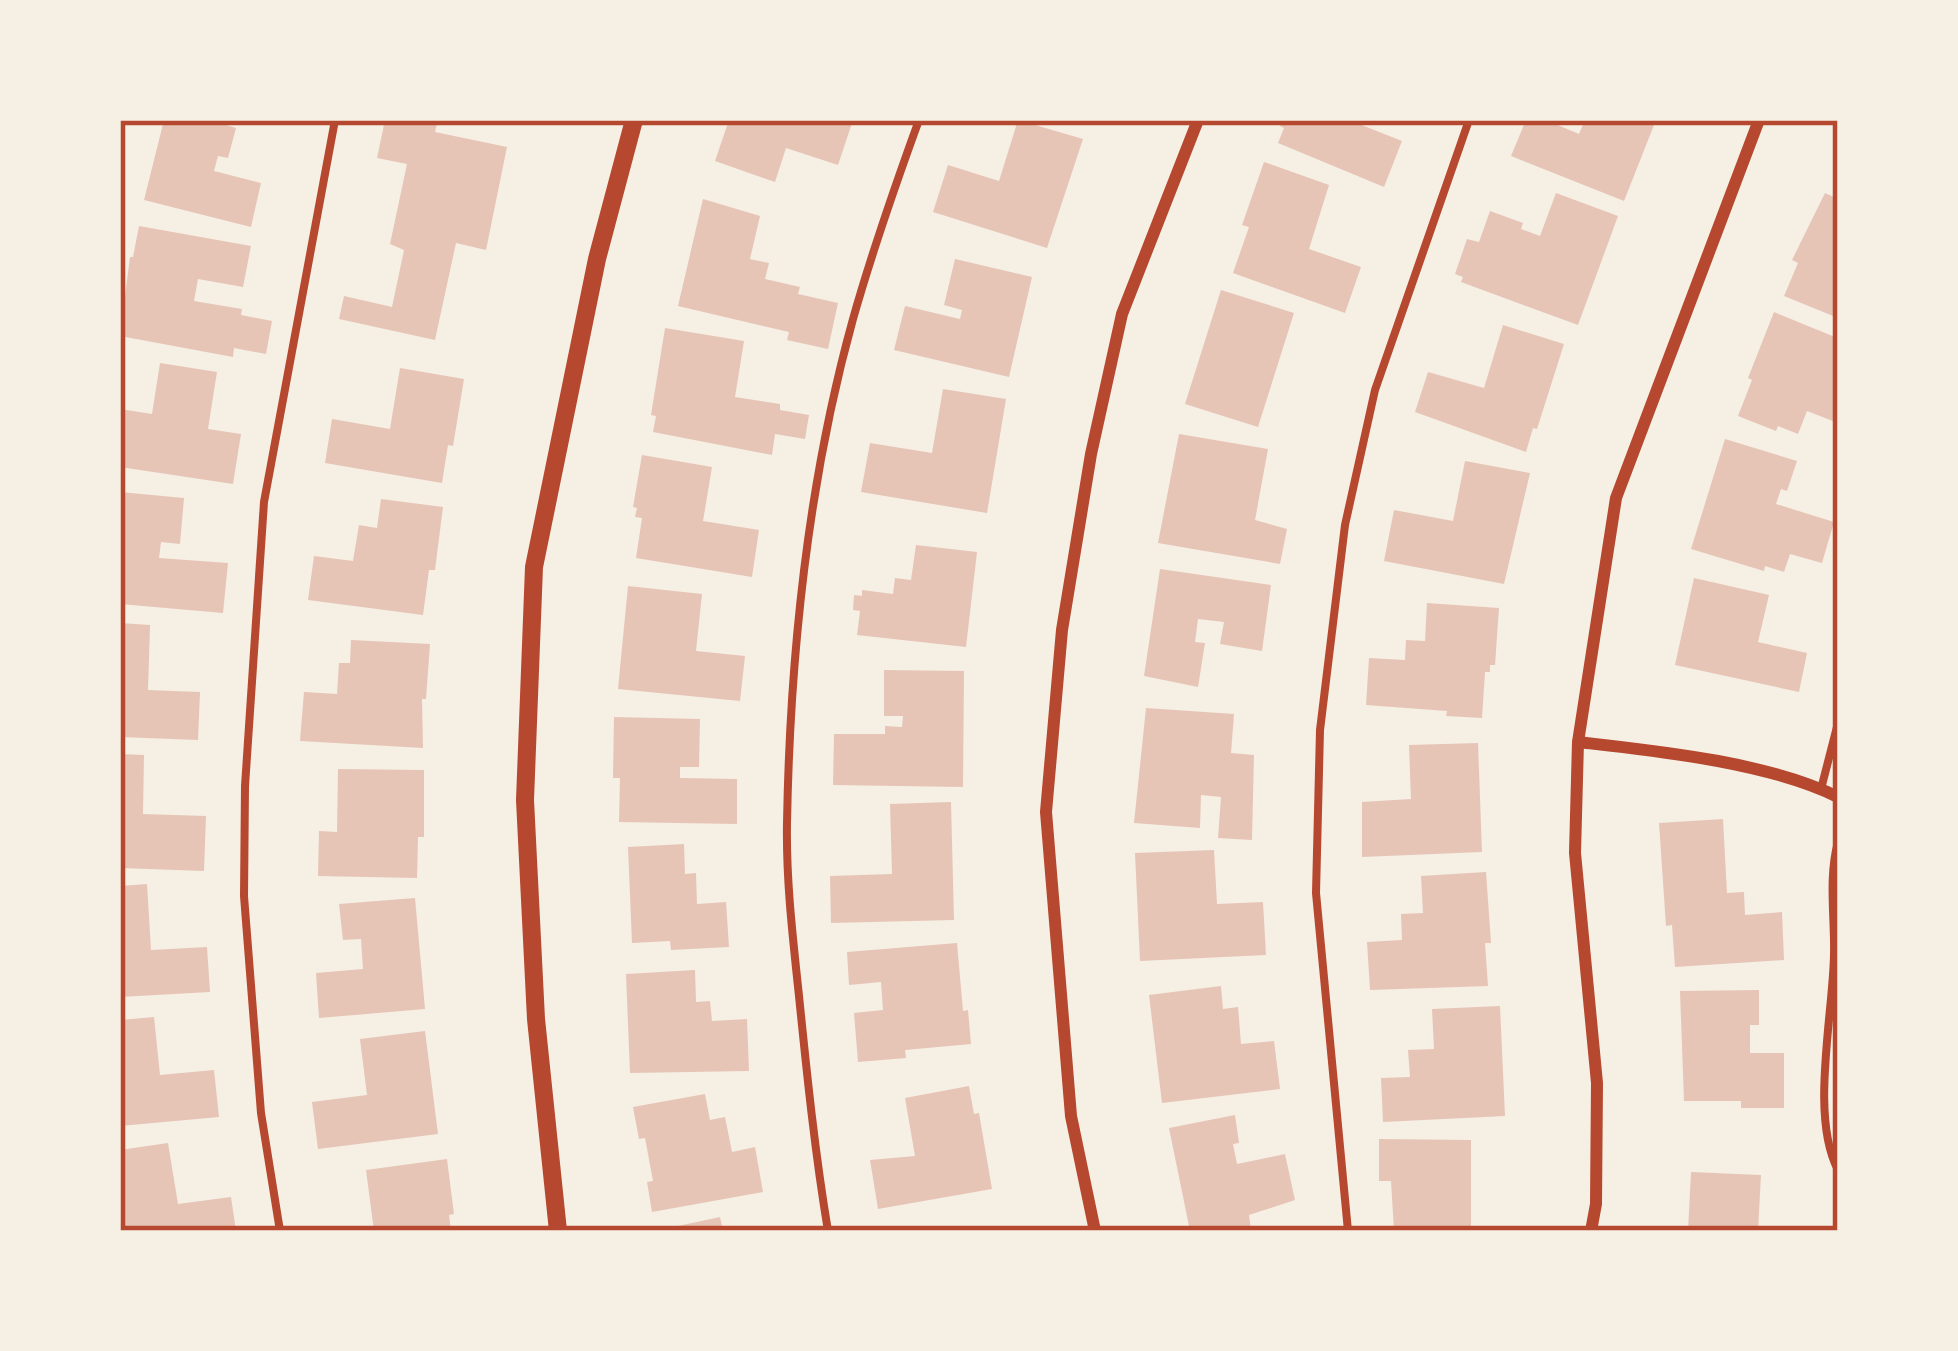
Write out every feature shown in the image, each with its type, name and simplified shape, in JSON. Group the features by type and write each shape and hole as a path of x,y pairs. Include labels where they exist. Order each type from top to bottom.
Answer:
{"street":[{"path":"558,1231 536,1019 525,800 534,566 597,259 634,120"},
{"path":"1095,1231 1071,1116 1046,812 1060,653 1091,454 1122,314 1198,120"},
{"path":"1591,1231 1596,1204 1597,1083 1575,853 1578,742 1616,498 1759,120"},
{"path":"1578,742 1717,762 1838,797"}],"lane":[{"path":"280,1231 261,1113 244,896 244,786 264,502 335,120"},
{"path":"828,1231 794,943 787,827 794,694 808,536 825,444 852,321 919,120"},
{"path":"1348,1231 1316,893 1320,730 1345,524 1375,389 1469,120"},
{"path":"1821,789 1838,723"},
{"path":"1838,842 1833,860 1834,954 1825,1113 1838,1170"}],"building":[{"path":"164,120 224,120 223,124 236,128 228,158 218,156 214,171 261,183 251,227 144,200"},
{"path":"385,120 438,120 435,132 507,147 486,250 456,243 435,340 339,319 344,296 392,307 404,250 390,244 407,164 377,158"},
{"path":"729,120 853,120 838,165 786,148 775,182 715,161"},
{"path":"1018,120 1083,139 1047,248 933,212 948,165 999,181"},
{"path":"1282,120 1349,120 1402,141 1384,187 1278,143"},
{"path":"1526,120 1546,120 1579,134 1585,120 1656,120 1624,201 1511,156"},
{"path":"1264,162 1329,185 1309,249 1361,267 1345,313 1233,273 1249,227 1242,225"},
{"path":"1556,193 1618,216 1578,325 1461,282 1463,277 1455,274 1467,239 1479,242 1490,211 1523,223 1521,229 1540,236"},
{"path":"1825,193 1838,199 1838,318 1784,296 1798,263 1792,260"},
{"path":"703,199 760,216 750,259 769,263 765,279 800,287 798,294 838,303 828,349 787,340 789,332 678,306"},
{"path":"139,226 251,246 243,287 198,279 194,301 242,309 241,315 272,321 266,354 234,348 233,357 120,336"},
{"path":"955,259 1032,277 1009,377 894,350 905,306 960,319 962,310 944,305"},
{"path":"1221,290 1294,313 1258,427 1185,404"},
{"path":"1774,312 1835,337 1838,423 1807,411 1798,434 1738,416"},
{"path":"1503,325 1564,344 1526,452 1415,412 1428,372 1484,388"},
{"path":"665,328 744,341 735,397 780,404 780,410 809,415 805,439 775,434 772,455 653,432 656,416 651,415"},
{"path":"160,363 217,372 208,429 241,434 233,484 120,467 120,409 152,414"},
{"path":"400,368 464,379 442,483 325,463 332,419 390,429"},
{"path":"943,389 1006,399 987,513 861,492 870,443 932,453"},
{"path":"1179,434 1268,449 1255,520 1287,529 1280,564 1158,543"},
{"path":"1725,439 1797,461 1787,491 1781,489 1776,504 1834,522 1822,563 1790,554 1784,572 1765,566 1764,571 1691,549"},
{"path":"642,455 712,467 703,521 759,530 752,577 636,558 642,518 635,517 637,508 633,507"},
{"path":"1465,461 1530,473 1504,584 1384,561 1394,510 1453,521"},
{"path":"120,492 184,498 180,544 161,542 159,558 228,563 223,613 120,604"},
{"path":"381,499 443,507 435,570 429,570 423,615 308,600 314,556 353,561 359,525 377,528"},
{"path":"916,545 977,552 966,647 857,635 860,611 853,610 854,595 862,596 862,590 893,594 895,578 911,580"},
{"path":"1160,569 1271,585 1262,651 1220,644 1224,622 1198,619 1195,642 1205,643 1198,687 1144,676"},
{"path":"1694,578 1769,595 1758,642 1807,653 1799,692 1675,665"},
{"path":"628,586 702,594 696,651 745,656 740,701 618,689"},
{"path":"1427,603 1499,608 1495,665 1485,672 1482,718 1366,705 1369,658 1405,660 1406,640 1425,641"},
{"path":"120,623 150,625 148,690 200,692 198,740 120,737"},
{"path":"351,640 430,644 426,699 422,699 423,748 300,741 304,692 337,694 339,663 350,663"},
{"path":"884,670 964,671 963,787 833,785 834,734 885,734 885,726 902,727 903,716 884,716"},
{"path":"1146,708 1234,714 1231,753 1254,755 1252,840 1218,838 1221,797 1201,795 1200,828 1134,823"},
{"path":"614,717 700,719 699,767 680,767 680,778 737,779 737,824 619,822 620,778 613,778"},
{"path":"1478,743 1482,852 1362,857 1362,802 1411,799 1409,745"},
{"path":"120,754 144,755 143,814 206,816 204,871 120,868"},
{"path":"338,769 424,770 424,837 418,837 417,878 318,876 319,831 337,832"},
{"path":"951,802 954,920 831,923 830,876 892,874 890,804"},
{"path":"1723,819 1727,893 1744,892 1745,915 1782,912 1784,960 1675,967 1672,925 1666,926 1659,823"},
{"path":"684,844 685,874 696,873 697,904 726,902 729,947 671,950 670,941 632,943 628,847"},
{"path":"1214,850 1217,904 1263,902 1266,955 1140,961 1135,853"},
{"path":"1486,872 1491,943 1485,943 1488,986 1370,990 1367,942 1402,940 1401,914 1423,913 1421,876"},
{"path":"147,884 151,950 207,947 210,992 120,997 120,886"},
{"path":"415,898 425,1009 319,1018 316,973 363,969 361,939 343,940 339,904"},
{"path":"957,943 971,1044 905,1050 906,1058 858,1062 854,1013 883,1010 881,982 849,985 847,952"},
{"path":"695,970 696,1002 710,1001 712,1021 747,1019 749,1071 630,1073 626,974"},
{"path":"1221,986 1223,1009 1238,1007 1241,1044 1274,1041 1280,1089 1162,1103 1149,995"},
{"path":"1759,990 1759,1025 1750,1025 1750,1053 1784,1053 1784,1108 1741,1108 1741,1101 1684,1101 1680,991"},
{"path":"1500,1006 1505,1116 1383,1122 1381,1078 1410,1077 1408,1050 1434,1049 1432,1009"},
{"path":"154,1017 160,1075 214,1070 219,1117 120,1126 120,1020"},
{"path":"425,1031 438,1134 318,1149 312,1102 367,1095 360,1039"},
{"path":"969,1086 974,1114 979,1113 992,1189 878,1209 870,1160 915,1156 905,1098"},
{"path":"705,1094 710,1120 725,1117 732,1152 755,1147 763,1192 652,1212 647,1182 653,1181 633,1107"},
{"path":"1235,1115 1237,1164 1285,1154 1295,1200 1249,1215 1251,1230 1190,1231 1169,1128"},
{"path":"1379,1139 1471,1140 1471,1230 1394,1231 1391,1181 1379,1181"},
{"path":"168,1143 178,1204 231,1197 236,1231 120,1231 120,1150"},
{"path":"447,1159 454,1214 449,1215 451,1231 374,1231 366,1170"},
{"path":"1691,1172 1761,1175 1758,1231 1688,1231"},
{"path":"720,1217 723,1231 664,1231 664,1229"}]}
